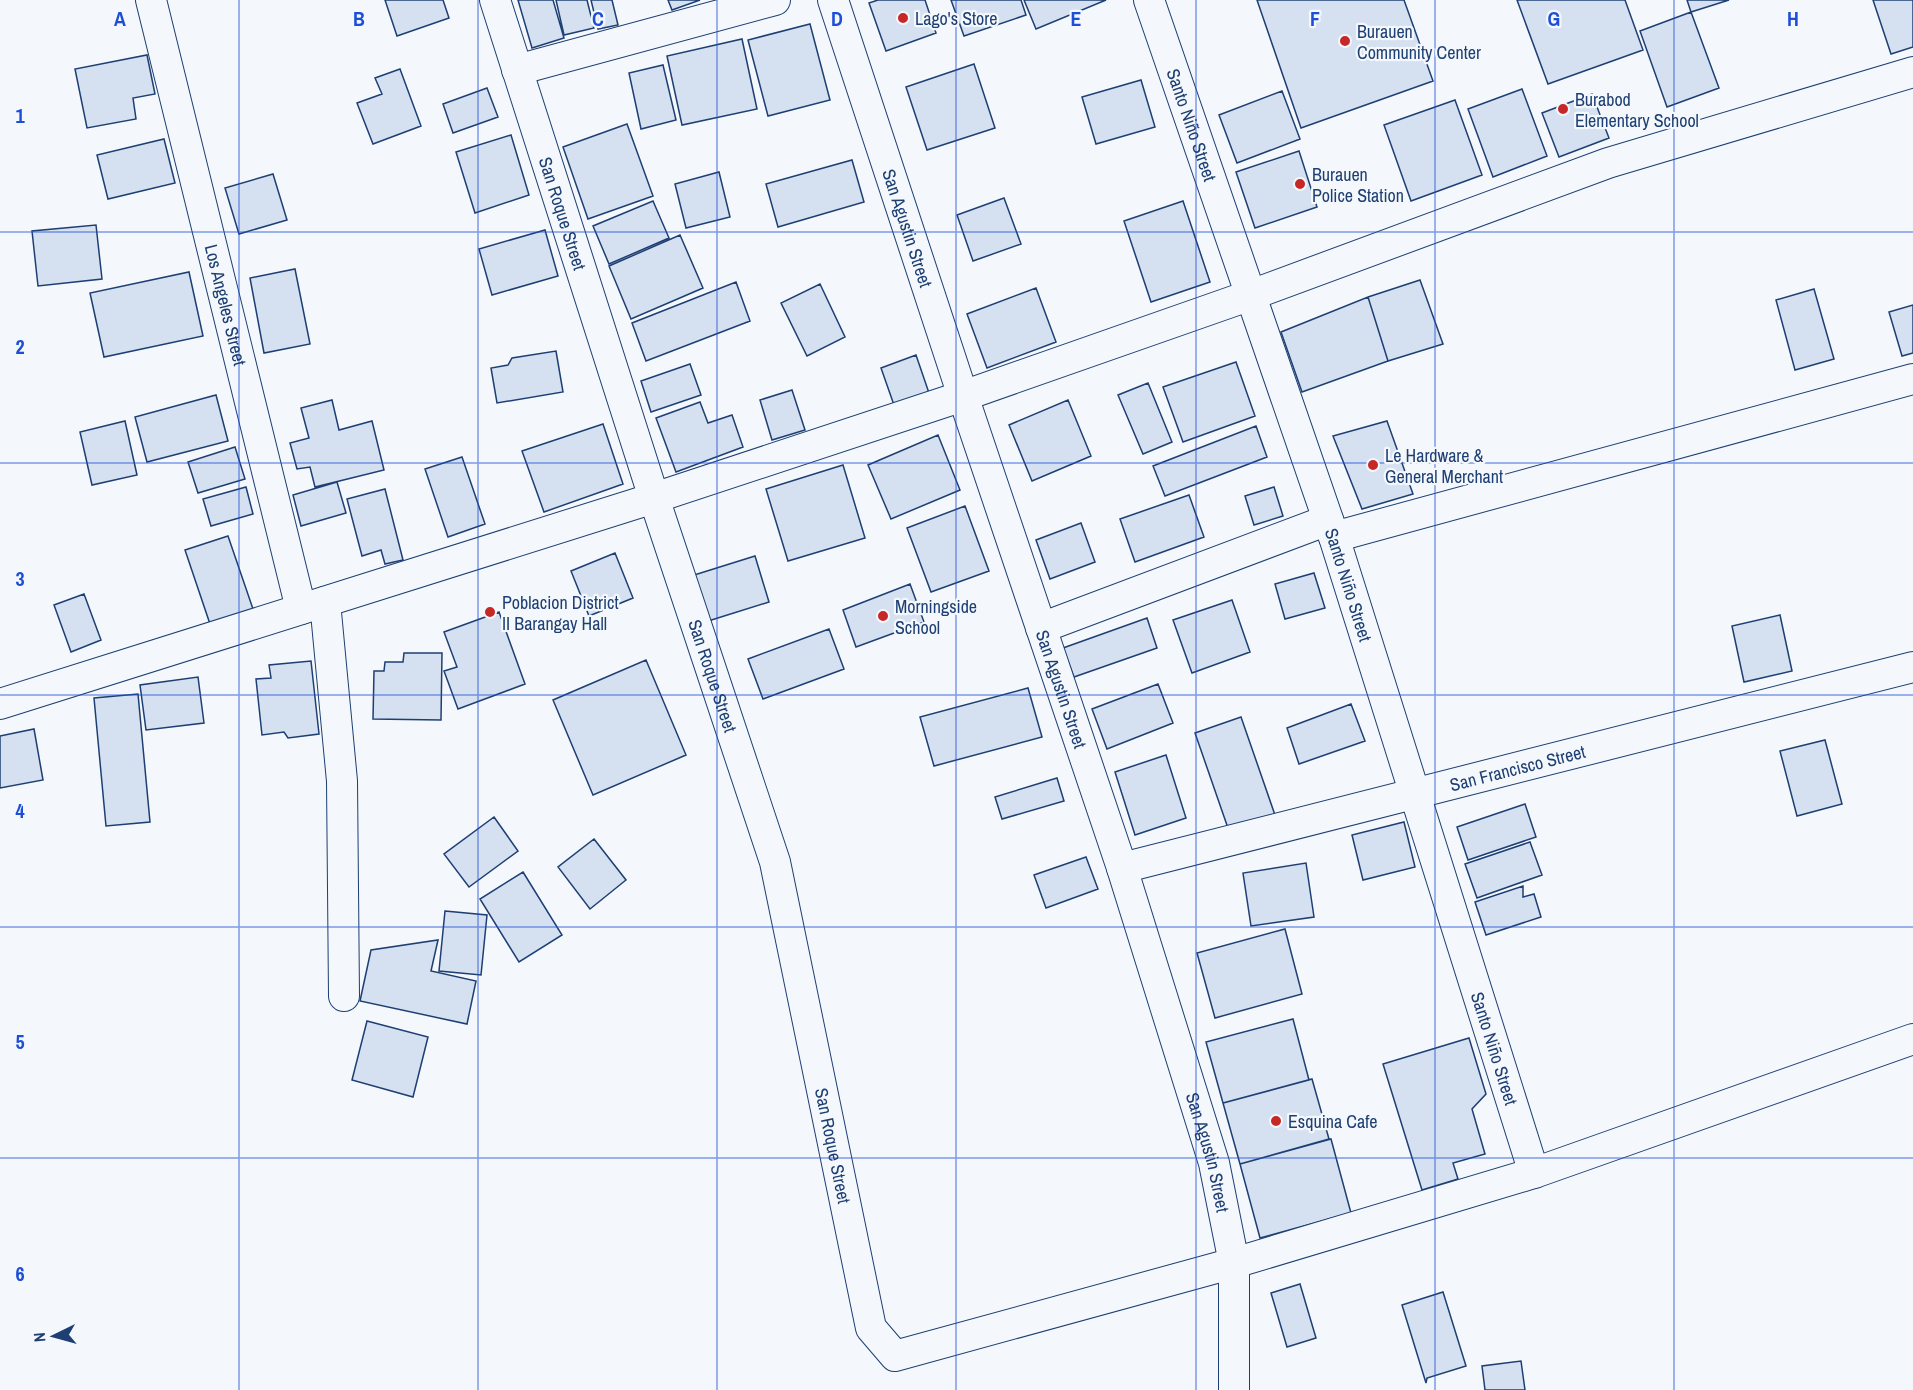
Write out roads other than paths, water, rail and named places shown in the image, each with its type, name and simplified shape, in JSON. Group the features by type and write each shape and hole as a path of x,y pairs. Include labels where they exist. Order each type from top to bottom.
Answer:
{"street":[{"name":"Los Angeles Street","path":"151,0 313,606 342,781 344,996"},
{"name":"San Roque Street","path":"495,0 654,498 775,862 872,1328 895,1356 1234,1263"},
{"path":"517,70 775,0"},
{"name":"San Agustin Street","path":"833,0 1122,868 1214,1163 1234,1263 1234,1390"},
{"name":"Santo Niño Street","path":"1149,0 1331,528 1534,1173"},
{"path":"0,704 654,498 963,396 1251,295 1608,163 1913,72"},
{"path":"1041,628 1331,528 1913,379"},
{"name":"San Francisco Street","path":"1122,868 1913,667"},
{"path":"1234,1263 1534,1173 1913,1038"}],"place":[{"name":"Lago's Store","path":"903,18"},
{"name":"Burauen Community Center","path":"1345,41"},
{"name":"Burabod Elementary School","path":"1563,109"},
{"name":"Burauen Police Station","path":"1300,184"},
{"name":"Le Hardware & General Merchant","path":"1373,465"},
{"name":"Poblacion District II Barangay Hall","path":"490,612"},
{"name":"Morningside School","path":"883,616"},
{"name":"Esquina Cafe","path":"1276,1121"}]}
